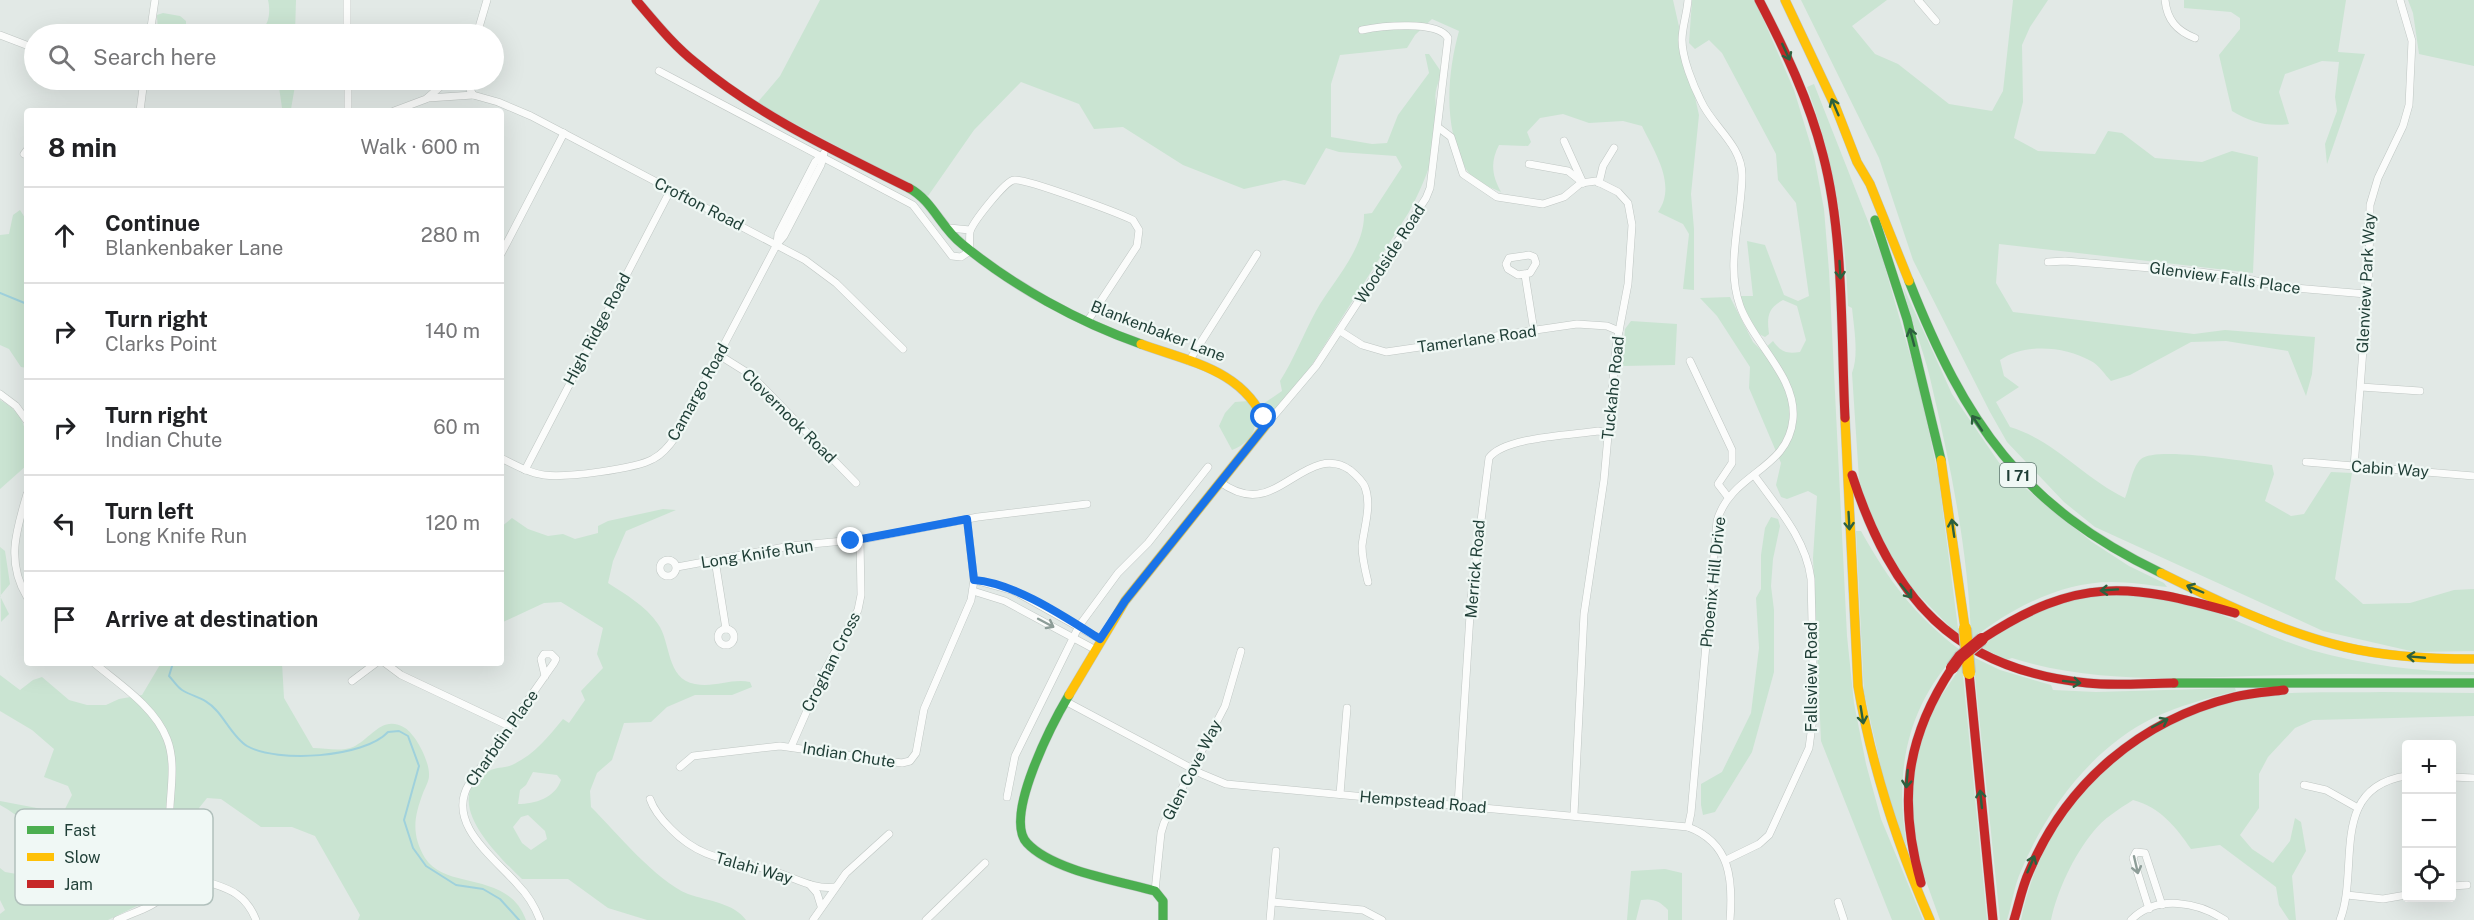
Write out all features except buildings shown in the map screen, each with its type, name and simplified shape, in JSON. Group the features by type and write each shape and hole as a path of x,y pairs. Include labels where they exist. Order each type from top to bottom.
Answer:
{"main road":[{"name":"Blankenbaker Lane","path":"636,0 666,38 704,72 750,104 825,151 916,192 929,204 946,228 970,251 1046,301 1131,342 1189,361 1233,380 1251,399 1266,425"},
{"path":"1759,0 1800,83 1824,157 1831,192 1838,241 1856,656 1863,722 1887,814 1930,920"},
{"name":"I 71","path":"1785,0 1824,81 1857,162 1869,183 1918,308 1950,379 1980,429 2029,486 2081,530 2133,561 2327,642 2386,654 2474,659"},
{"path":"1857,162 1860,179 1897,285 1923,379 1947,494 1965,628 1993,920"},
{"path":"1163,920 1163,901 1155,891 1060,864 1037,852 1024,839 1020,821 1022,802 1048,733 1097,644 1125,601 1266,425"},
{"path":"1849,462 1868,527 1902,587 1946,631 1985,657 2007,667 2049,678 2089,683 2474,683"},
{"path":"1936,920 1913,854 1906,787 1918,726 1927,707 1952,668 1982,639 2019,614 2051,601 2081,593 2128,589 2184,598 2238,614 2317,643 2327,642"},
{"path":"2014,920 2021,891 2044,837 2075,792 2121,748 2160,723 2208,703 2256,692 2358,683"}],"street":[{"path":"151,24 155,0"},
{"path":"347,0 347,24"},
{"path":"480,24 487,0"},
{"name":"Phoenix Hill Drive","path":"1688,0 1682,41 1688,65 1701,102 1731,145 1742,174 1734,269 1736,295 1746,320 1788,389 1793,408 1791,430 1779,454 1728,497 1720,510 1716,528 1688,827"},
{"path":"1918,0 1936,21"},
{"path":"2165,0 2172,23 2184,34 2195,38"},
{"name":"Glenview Park Way","path":"2354,466 2361,387 2370,205 2378,178 2403,126 2409,105 2412,41 2400,0"},
{"name":"Woodside Road","path":"1266,425 1305,381 1426,198 1439,128 1449,45 1446,34 1440,30 1420,27 1362,30"},
{"path":"0,36 24,44"},
{"path":"659,71 825,151 913,205 949,254 961,257 970,251 970,230 1001,188 1016,180 1133,220 1139,230 1137,246 1087,322"},
{"path":"140,108 143,90"},
{"path":"348,90 348,108"},
{"path":"402,108 428,98 437,90"},
{"path":"470,90 473,95"},
{"name":"Crofton Road","path":"428,98 473,95 509,105 777,244 824,272 903,349"},
{"path":"1439,128 1451,137 1463,174 1497,197 1543,204 1564,197 1583,183 1599,183 1603,166 1614,148"},
{"path":"504,243 564,133"},
{"path":"1564,141 1583,183"},
{"name":"Camargo Road","path":"504,460 525,470 557,475 634,465 653,459 676,436 777,244 778,234 816,162 825,151"},
{"path":"1529,164 1568,171 1583,183"},
{"name":"Tuckaho Road","path":"1574,814 1584,614 1603,494 1619,330 1628,284 1632,225 1628,203 1618,192 1599,183"},
{"name":"High Ridge Road","path":"525,470 670,189"},
{"path":"946,228 970,230"},
{"path":"1189,361 1257,254"},
{"name":"Glenview Falls Place","path":"2048,262 2065,261 2200,272 2282,287 2366,294"},
{"path":"1526,275 1534,331"},
{"name":"Tamerlane Road","path":"1340,331 1362,345 1386,352 1577,324 1607,326 1619,330"},
{"name":"Clovernook Road","path":"719,355 751,375 856,483"},
{"path":"1690,361 1732,450 1732,463 1718,484 1728,497"},
{"path":"2361,387 2420,391"},
{"path":"0,394 16,406 24,417"},
{"name":"Merrick Road","path":"1458,805 1471,599 1489,458 1498,449 1517,443 1598,431 1609,433"},
{"name":"Cabin Way","path":"2306,462 2474,476"},
{"path":"1220,482 1234,491 1255,495 1267,492 1319,465 1335,464 1346,467 1360,479 1368,497 1362,547 1368,582"},
{"path":"1006,797 1015,756 1079,626 1118,573 1148,543 1208,467"},
{"name":"Fallsview Road","path":"1726,860 1759,844 1770,835 1805,759 1813,729 1808,561 1795,533 1754,475"},
{"name":"Long Knife Run","path":"677,567 790,546 860,540 967,519 1087,504"},
{"path":"24,506 13,549 17,577 24,591"},
{"name":"Indian Chute","path":"680,767 693,756 791,747 902,764 910,761 916,753 924,709 973,591 974,580 967,519"},
{"name":"Croghan Cross","path":"791,747 824,672 858,610 861,595 860,540"},
{"path":"715,561 726,629"},
{"path":"974,580 1003,586 1030,599 1079,626 1097,644"},
{"path":"973,591 1005,601 1073,638 1097,644"},
{"path":"1023,611 1030,599"},
{"name":"Glen Cove Way","path":"1155,891 1161,833 1225,706 1241,651"},
{"path":"97,666 141,704 166,736 172,760 170,809"},
{"path":"352,681 372,666"},
{"path":"390,666 400,675 509,726"},
{"name":"Charbdin Place","path":"540,920 520,886 482,847 469,827 463,808 466,789 545,676"},
{"name":"Hempstead Road","path":"1065,701 1193,770 1226,784 1574,814 1688,827 1711,839 1726,860 1732,883 1730,920"},
{"path":"1340,794 1347,708"},
{"path":"2456,777 2474,777"},
{"path":"2340,920 2347,895 2349,833 2358,808 2377,788 2402,778"},
{"path":"2304,785 2326,790 2358,808"},
{"name":"Talahi Way","path":"650,799 668,826 685,843 700,852 729,862 771,871 810,885 835,887"},
{"path":"813,920 835,887 861,858 889,834"},
{"path":"1270,920 1276,851"},
{"path":"2149,909 2133,858 2136,852 2141,851 2147,857 2162,905"},
{"path":"926,920 985,863"},
{"path":"213,884 237,893 248,904 256,920"},
{"name":"Talahi Way","path":"810,885 817,893 821,906"},
{"path":"2456,886 2467,885"},
{"path":"2347,895 2383,898 2402,896"},
{"path":"1272,902 1363,910 1382,920"},
{"path":"1838,902 1844,920"},
{"path":"2131,920 2149,909 2162,905 2190,904 2225,920"},
{"path":"117,920 151,905"}],"green space":[{"path":"268,0 296,0 295,24 266,24 269,10"},
{"path":"820,0 1673,0 1699,115 1691,194 1694,229 1694,290 1683,289 1689,234 1683,224 1658,212 1663,202 1665,180 1658,158 1642,126 1623,121 1589,123 1563,114 1540,118 1527,132 1531,142 1528,146 1499,145 1494,157 1493,169 1501,192 1482,183 1469,173 1454,136 1449,101 1452,65 1459,31 1432,19 1415,35 1407,48 1340,55 1331,84 1331,137 1372,144 1387,143 1398,115 1429,73 1425,54 1429,54 1442,73 1436,93 1435,146 1424,181 1409,212 1301,382 1272,412 1266,410 1263,404 1282,391 1280,381 1311,320 1359,240 1364,214 1372,213 1402,167 1396,156 1339,152 1326,148 1305,185 1284,180 1244,189 1183,165 1123,127 1094,129 1079,104 1021,82 974,130 928,196 757,103 780,76"},
{"path":"1692,0 1755,0 1794,90 1814,156 1824,209 1829,271 1847,636 1854,703 1866,764 1881,819 1923,920 1892,920 1821,741 1813,558 1817,496 1808,491 1787,499 1781,497 1776,485 1781,463 1749,388 1750,367 1717,316 1700,298 1730,297 1753,342 1762,351 1773,341 1784,351 1800,352 1806,340 1797,306 1783,300 1774,306 1768,318 1769,334 1765,337 1759,334 1741,304 1741,296 1753,296 1747,241 1765,245 1784,295 1798,301 1809,296 1796,203 1778,180 1776,154 1722,53 1709,40 1695,49 1689,43"},
{"path":"1801,0 1887,0 1852,26 1875,54 1898,64 1949,104 1992,111 2003,91 2013,0 2048,0 2030,27 2022,45 2023,102 2014,138 2038,151 2095,154 2108,131 2122,133 2155,158 2202,162 2232,151 2258,157 2253,273 1999,244 1996,283 2013,312 2194,334 2225,330 2315,337 2312,374 2306,396 2288,351 2226,341 2191,342 2130,375 2111,381 2097,365 2069,352 2045,348 2021,351 2000,360 2004,376 2019,387 1996,402 2010,427 2041,441 2110,490 2125,498 2135,467 2141,459 2150,455 2183,454 2272,465 2274,474 2265,501 2291,516 2304,514 2331,472 2352,473 2335,579 2363,604 2410,603 2454,590 2474,589 2474,651 2415,652 2323,631 2095,527 2064,502 2007,442 1990,412 1913,260 1879,158"},
{"path":"2184,0 2346,0 2338,52 2365,54 2327,164 2325,144 2337,111 2335,97 2339,62 2322,61 2285,74 2279,92 2289,124 2266,124 2246,118 2232,111 2219,55 2240,29 2240,18 2231,12 2184,8"},
{"path":"2408,0 2474,0 2474,66 2419,54 2413,13"},
{"path":"163,13 180,16 186,24 157,24 157,15"},
{"path":"1814,84 1882,257 1919,386 1938,474 1959,636 1899,575 1873,525 1859,479 1852,373 1856,350 1855,333 1852,308 1848,306 1841,222 1831,168 1807,87"},
{"path":"279,90 294,90 291,108 282,108"},
{"path":"20,210 24,216 24,368 21,367 9,349 0,345 0,235 9,234 13,215"},
{"path":"1903,286 1952,394 2000,464 2019,483 2092,542 2129,566 2164,583 2167,587 2111,582 2073,587 2036,599 2002,618 1971,640 1967,574 1951,475 1927,366"},
{"path":"1631,321 1677,324 1675,365 1622,366 1625,329"},
{"path":"0,400 17,413 22,420 24,468 0,489"},
{"path":"1249,401 1255,416 1254,430 1246,441 1232,450 1219,426 1225,413 1235,402"},
{"path":"663,509 676,510 626,531 613,561 608,583 635,601 658,624 674,668 686,681 709,685 743,681 750,682 752,687 732,695 695,695 667,707 651,722 624,723 612,760 597,773 590,791 591,807 663,879 688,894 728,906 746,920 647,920 608,908 568,879 522,879 487,842 470,811 469,796 475,782 489,771 512,765 527,756 563,719 569,723 585,700 581,691 603,668 597,654 603,628 561,602 544,603 504,622 504,525 512,518 528,529 548,536 563,534 575,539 598,533 598,526 608,521","holes":["533,772 557,775 561,780 549,796 531,803 518,804 520,790 526,785","528,815 545,831 547,839 531,850 522,843 513,827 521,817"]},
{"path":"1771,517 1778,519 1780,526 1773,559 1771,586 1774,610 1774,672 1752,752 1715,812 1703,815 1701,784 1722,772 1751,713 1759,648 1756,598 1761,589 1761,555 1765,528"},
{"path":"1856,531 1861,531 1892,581 1916,610 1960,650 1927,694 1908,742 1902,793 1907,847 1891,812 1864,692"},
{"path":"0,547 5,551 10,584 1,595"},
{"path":"2096,594 2152,596 2180,601 2218,613 2292,644 2351,660 2412,669 2474,672 2474,675 2334,674 2149,678 2080,673 2012,658 2006,660 1981,647 2022,619 2035,613"},
{"path":"1,597 9,614 1,622"},
{"path":"1973,657 2000,670 2051,685 2053,690 2096,692 2235,688 2236,691 2204,699 2153,718 2110,746 2091,764 2058,804 2031,848 2015,889 2007,920 2000,920"},
{"path":"1962,665 1987,920 1940,920 1917,856 1910,783 1925,720"},
{"path":"159,666 282,666 284,698 313,748 338,750 353,747 383,726 397,724 405,728 418,743 429,770 415,825 425,858 447,875 492,887 506,894 517,904 526,920 358,920 360,915 315,836 292,827 261,827 221,799 207,798 199,809 65,809 72,795 68,786 44,777 54,749 32,730 0,711 0,675 20,690 33,680 42,677 69,700 87,705 106,705 119,699 142,695"},
{"path":"2303,692 2474,693 2474,716 2313,720 2295,728 2268,757 2259,774 2259,808 2240,835 2252,849 2273,863 2290,841 2295,818 2301,822 2306,851 2292,876 2296,920 2289,920 2279,905 2276,887 2220,845 2191,849 2159,813 2133,800 2102,822 2086,841 2062,885 2051,920 2021,920 2031,882 2047,846 2067,812 2092,781 2121,755 2153,732 2188,714 2245,698"},
{"path":"0,801 42,809 15,809 15,814 0,805"},
{"path":"0,868 5,872 15,874 15,905 139,905 108,920 0,920 0,914 5,910 0,900"},
{"path":"1665,869 1682,873 1682,920 1668,920 1668,910 1659,902 1649,899 1641,900 1636,920 1627,920 1631,871"}],"waterway":[{"path":"0,293 24,303"},
{"path":"172,666 169,676 178,687 208,703 243,743 261,751 278,755 320,755 360,748 376,741 388,732 399,731 408,736 419,766 404,820 413,848 426,866 456,885 483,889 500,899 519,920"}],"traffic: fast":[{"path":"909,188 931,207 955,238 1003,274 1070,314 1141,344"},
{"path":"1875,220 1907,319 1941,460"},
{"path":"1909,281 1952,377 1976,418 2004,455 2035,489 2070,519 2112,547 2161,573"},
{"path":"2174,683 2474,683"},
{"path":"1069,695 1033,769 1021,813 1021,830 1027,843 1053,861 1088,874 1155,891 1163,901 1163,920"}],"traffic: slow":[{"path":"1785,0 1836,108 1857,162 1870,184 1909,281"},
{"path":"1069,695 1125,601 1266,425 1257,406 1230,380 1197,363 1141,344"},
{"path":"1845,418 1858,686 1878,776 1907,863 1930,920"},
{"path":"1941,460 1965,628"},
{"path":"2161,573 2251,615 2321,641 2393,655 2474,659"},
{"path":"1965,628 1969,673"}],"traffic: jam":[{"path":"636,0 664,33 688,56 745,100 798,132 909,188"},
{"path":"1759,0 1803,95 1823,155 1830,186 1838,251 1845,418"},
{"path":"1852,475 1868,519 1887,557 1909,591 1934,620 1964,643 1999,662 2040,675 2098,684 2174,683"},
{"path":"1982,639 2047,604 2076,595 2105,591 2134,591 2164,596 2235,613"},
{"path":"1952,668 1960,657 1982,639"},
{"path":"1921,883 1910,825 1908,798 1910,772 1915,746 1924,720 1952,668"},
{"path":"1969,673 1993,920"},
{"path":"2014,920 2022,890 2045,840 2064,810 2111,760 2138,739 2200,707 2240,696 2284,690"}],"route":[{"path":"851,541 941,522 967,519 974,580 989,582 1014,591 1100,639 1125,601 1266,425 1264,417"}]}
